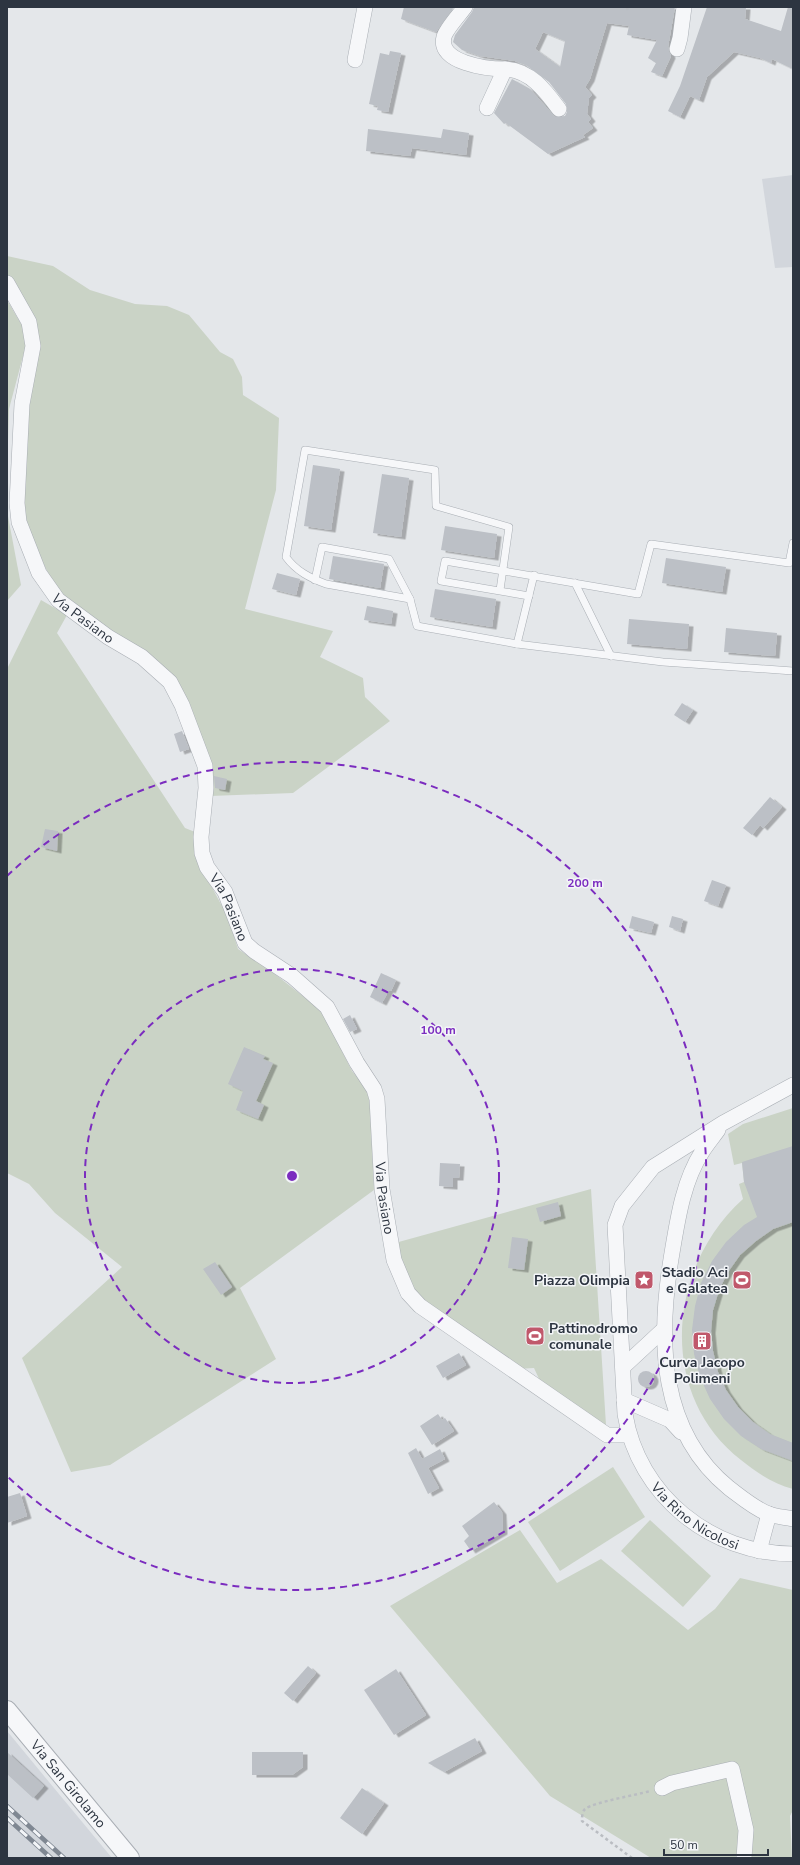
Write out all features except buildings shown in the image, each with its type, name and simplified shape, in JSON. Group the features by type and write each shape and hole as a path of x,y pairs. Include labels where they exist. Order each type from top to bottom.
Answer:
{"street":[{"path":"355,60 366,7"},
{"path":"465,7 444,36 443,46 446,51 461,63 494,69 516,69 540,85 559,109"},
{"path":"677,49 684,7"},
{"path":"488,108 505,69"},
{"name":"Via Pasiano","path":"7,283 29,322 33,346 22,404 17,503 19,522 36,566 39,573 58,600 108,636 142,657 170,682 182,705 205,766 206,788 201,837 202,853 207,867 225,892 245,943 254,952 292,976 327,1007 356,1063 374,1089 377,1099 382,1189 394,1260 405,1286 420,1306 607,1435 628,1435"},
{"path":"628,1435 624,1400 615,1225 622,1206 653,1167 723,1123 793,1085"},
{"path":"723,1123 701,1153 690,1178 678,1216 664,1310 664,1352 669,1383 678,1417 688,1439 701,1461 719,1480 742,1498 769,1514 793,1519"},
{"path":"623,1367 664,1329"},
{"path":"624,1400 670,1420 688,1439"},
{"name":"Via Rino Nicolosi","path":"628,1435 648,1474 665,1498 681,1514 706,1531 732,1544 759,1551 793,1554"},
{"path":"759,1551 769,1514"},
{"name":"Via San Girolamo","path":"7,1710 130,1858"},
{"path":"662,1788 672,1783 732,1769 746,1830 744,1858"}],"lane":[{"path":"410,599 326,584 315,580 294,568 286,557 306,450 435,470 436,506 509,527 500,590"},
{"path":"529,596 441,581 445,561 534,575 638,594 651,544 789,563 793,543"},
{"path":"315,580 322,547 389,559 410,599 417,626 517,644 611,656 663,662 793,671"},
{"path":"517,644 534,575"},
{"path":"575,583 611,656"}],"path":[{"path":"627,7 628,11"},
{"path":"632,1858 582,1821 582,1813 585,1809 596,1805 662,1788"}],"shaded area":[{"path":"793,175 793,267 775,268 762,179"},
{"path":"7,256 53,266 90,290 135,304 167,306 189,315 220,352 233,359 242,377 243,395 279,418 276,490 245,609 333,631 320,657 363,678 365,697 390,721 293,793 210,796 213,767 186,703 61,598 21,520 25,418 37,365 7,276"},
{"path":"7,300 24,329 26,345 9,409 7,473"},
{"path":"7,511 21,585 7,601"},
{"path":"41,600 67,615 57,633 185,828 195,832 197,860 228,917 238,949 271,971 318,1008 324,1015 352,1071 366,1088 370,1102 374,1190 240,1288 276,1359 110,1465 71,1472 22,1358 122,1267 55,1213 29,1184 7,1173 7,669"},
{"name":"Stadio Aci e Galatea","path":"793,1108 793,1489 772,1481 753,1469 741,1460 714,1433 695,1401 685,1367 682,1331 687,1294 699,1259 718,1227 743,1199 739,1184 744,1182 742,1163 734,1165 728,1134 743,1124"},
{"name":"Pattinodromo comunale","path":"591,1189 606,1425 591,1420 541,1383 534,1368 516,1369 419,1300 410,1289 395,1243"},
{"path":"613,1467 645,1517 560,1571 528,1522"},
{"path":"650,1520 711,1576 683,1607 621,1551"},
{"path":"520,1530 557,1583 601,1559 688,1630 715,1609 740,1578 793,1590 793,1810 790,1816 792,1858 651,1858 550,1796 390,1606"},
{"path":"7,1731 49,1782 112,1858 7,1858"}],"railway":[{"path":"7,1806 64,1858"},
{"path":"7,1818 51,1858"}],"place":[{"name":"Piazza Olimpia","path":"644,1280"},
{"name":"Stadio Aci e Galatea","path":"742,1280"},
{"name":"Pattinodromo comunale","path":"535,1336"},
{"name":"Curva Jacopo Polimeni","path":"702,1341"}]}
